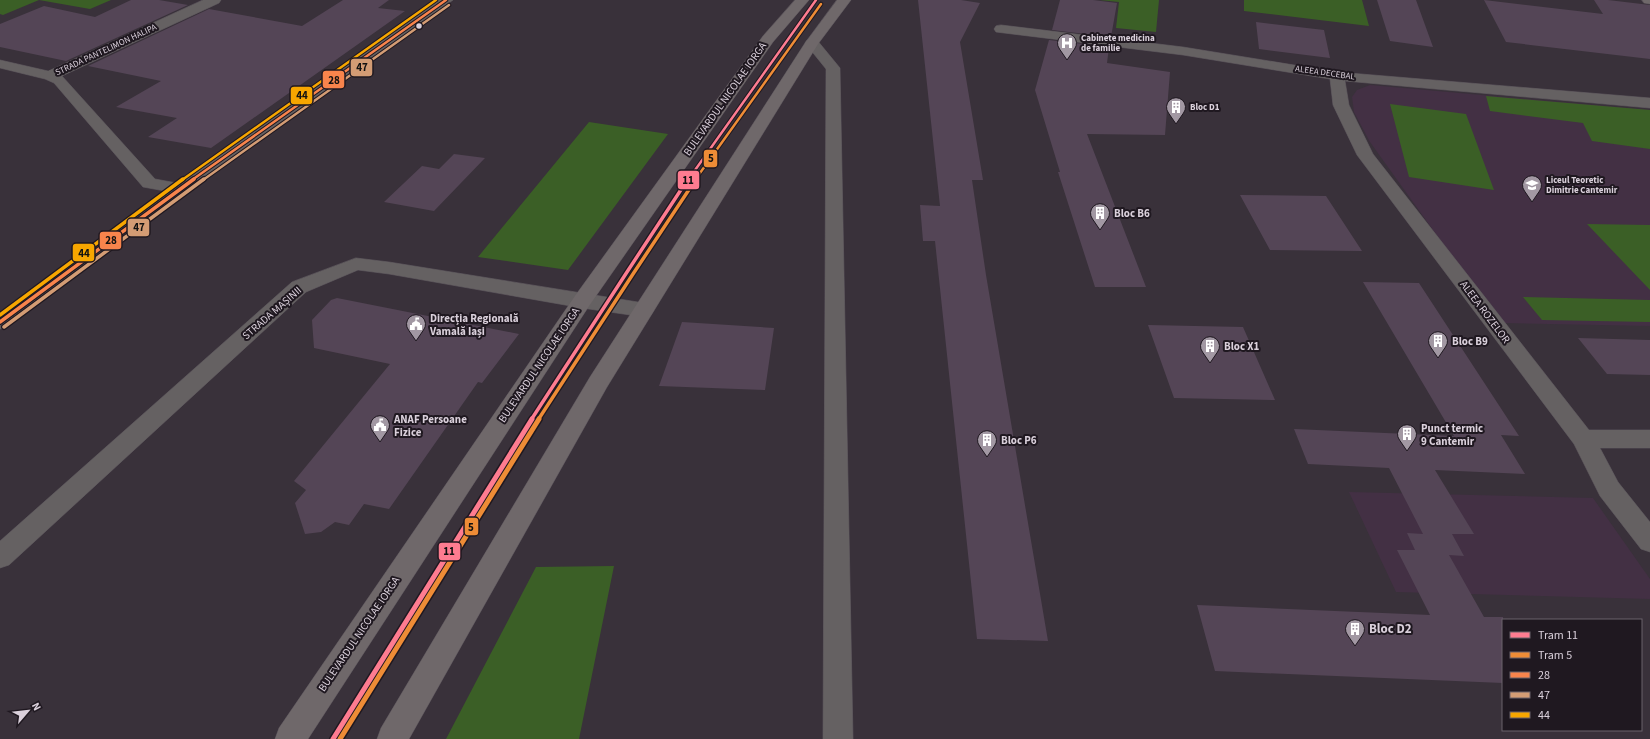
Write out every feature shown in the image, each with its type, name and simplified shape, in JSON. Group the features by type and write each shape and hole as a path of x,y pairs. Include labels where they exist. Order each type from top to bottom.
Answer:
{"main road":[{"name":"BULEVARDUL NICOLAE IORGA","path":"290,739 582,302 768,39 802,0"},
{"path":"392,739 563,441 812,43 844,0"}],"street":[{"name":"STRADA PANTELIMON HALIPA","path":"50,76 214,0"},
{"path":"0,322 180,190 446,0"},
{"name":"ALEEA DECEBAL","path":"1002,29 1183,51 1337,76 1650,103"},
{"path":"812,43 833,68 838,739"},
{"path":"0,64 50,76"},
{"name":"STRADA PANTELIMON HALIPA","path":"50,76 59,80 149,183 180,190"},
{"name":"ALEEA ROZELOR","path":"1337,76 1341,105 1365,155 1583,439 1609,489 1650,541"},
{"name":"STRADA MAȘINII","path":"0,557 299,287 356,264 389,268 582,302 644,310"},
{"path":"1583,439 1650,439"}],"shaded area":[{"name":"Liceul Teoretic Dimitrie Cantemir","path":"1370,85 1650,110 1650,326 1503,323 1456,262 1370,142 1354,112 1352,97 1357,90"},
{"path":"1349,492 1593,498 1650,579 1650,599 1396,592"}],"green space":[{"path":"0,0 39,0 3,15 0,14"},
{"path":"39,0 111,0 90,9"},
{"path":"1100,0 1159,0 1156,32 1116,28 1119,2"},
{"path":"1244,0 1362,0 1369,26 1244,11"},
{"path":"1486,96 1650,110 1650,149 1592,141 1583,123 1490,111"},
{"path":"1390,104 1466,114 1494,190 1409,177"},
{"path":"589,122 668,134 568,270 478,257"},
{"path":"1587,224 1650,225 1650,290"},
{"path":"1523,297 1650,300 1650,322 1542,320"},
{"path":"614,566 579,739 446,739 536,567"}],"building":[{"path":"131,0 159,0 188,5 66,61 0,47 0,24 44,6 95,17"},
{"path":"343,0 389,0 378,8 405,11 211,148 148,137 177,118 116,107 161,81 88,66 209,9 302,26"},
{"name":"Bloc P6","path":"918,0 961,0 980,3 960,42 983,180 972,180 986,275 1048,641 977,639 935,241 923,241 920,205 940,206"},
{"path":"1060,0 1093,0 1117,3 1111,37 1052,30"},
{"path":"1377,0 1416,0 1433,47 1390,41"},
{"path":"1484,0 1603,14 1594,0 1608,0 1650,5 1650,59 1506,42"},
{"path":"1256,22 1324,30 1330,58 1259,49"},
{"path":"1049,40 1109,47 1107,63 1170,72 1165,135 1087,134 1146,287 1095,287 1058,172 1060,172 1035,90"},
{"path":"454,154 485,158 434,211 384,202 422,166 439,169"},
{"path":"1240,195 1326,196 1362,251 1270,250"},
{"path":"1363,282 1419,283 1519,436 1501,435 1525,474 1435,470 1474,534 1452,534 1464,556 1449,555 1484,617 1503,617 1502,683 1215,671 1197,605 1430,615 1397,550 1415,550 1407,533 1423,534 1389,468 1308,464 1294,429 1454,436"},
{"path":"337,298 519,334 482,383 478,382 389,509 364,504 349,525 335,522 321,532 305,534 295,503 306,490 294,481 390,364 314,348 312,320 331,300"},
{"path":"682,322 774,328 765,390 659,386"},
{"name":"Bloc X1","path":"1148,325 1243,327 1275,400 1174,398"},
{"path":"1578,338 1650,340 1650,375 1607,374"}],"tram line":[{"name":"11","path":"333,739 567,364 627,272 751,89 816,0"},
{"name":"5","path":"340,739 514,459 633,274 756,93 821,4"}],"transit line":[{"name":"44","path":"0,315 177,184 436,0"},
{"name":"28","path":"0,322 180,189 446,0"},
{"name":"47","path":"4,327 184,194 449,5"}],"place":[{"name":"Cabinete medicina de familie","path":"1067,60"},
{"name":"Bloc D1","path":"1176,124"},
{"name":"Liceul Teoretic Dimitrie Cantemir","path":"1532,202"},
{"name":"Bloc B6","path":"1100,230"},
{"name":"Direcția Regională Vamală Iași","path":"416,341"},
{"name":"Bloc B9","path":"1438,358"},
{"name":"Bloc X1","path":"1210,363"},
{"name":"ANAF Persoane Fizice","path":"380,442"},
{"name":"Punct termic 9 Cantemir","path":"1407,451"},
{"name":"Bloc P6","path":"987,457"},
{"name":"Bloc D2","path":"1355,646"}]}
